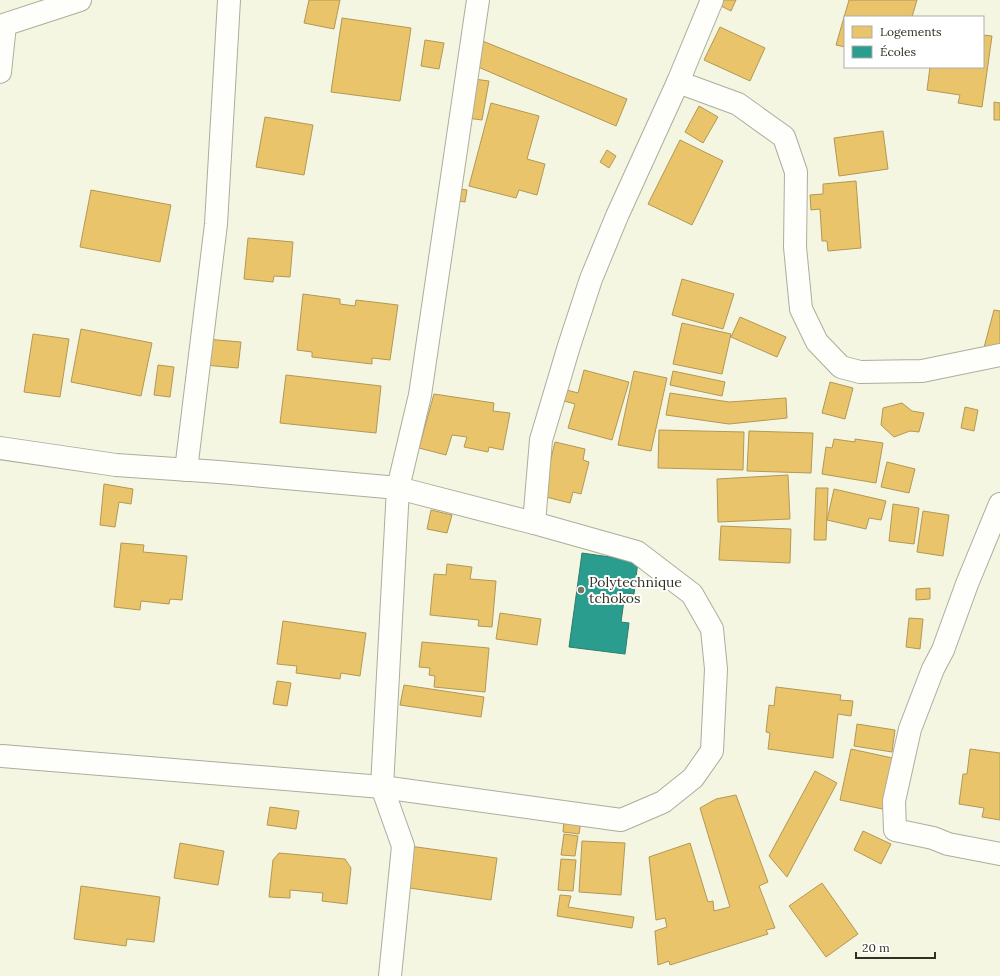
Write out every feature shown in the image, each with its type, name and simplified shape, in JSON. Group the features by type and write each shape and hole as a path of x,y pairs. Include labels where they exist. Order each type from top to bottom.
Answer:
{"street":[{"path":"0,72 2,25 80,0"},
{"path":"186,470 216,224 229,0"},
{"path":"390,976 403,846 382,787 398,488 420,395 478,0"},
{"path":"534,523 541,440 591,279 617,216 678,82 712,0"},
{"path":"678,82 738,104 784,136 796,172 795,247 801,309 817,342 841,367 860,372 922,371 1000,356"},
{"path":"0,448 116,465 398,488 534,523 637,552 692,594 712,630 716,669 712,750 694,778 663,802 621,820 382,787 2,756"},
{"path":"1000,504 967,584 943,650 932,669 910,729 894,801 895,830 933,838 948,844 1000,854"}],"building: Logements":[{"path":"309,0 340,0 334,29 304,23"},
{"path":"718,0 736,0 731,11 717,4"},
{"path":"849,0 917,0 912,16 844,16"},
{"path":"844,17 844,47 836,45"},
{"path":"342,18 411,28 400,101 331,92"},
{"path":"720,27 765,48 750,81 704,60"},
{"path":"984,35 992,36 982,107 958,103 960,95 927,90 930,68 984,68"},
{"path":"425,40 444,43 439,69 421,66"},
{"path":"480,40 627,99 616,126 471,64"},
{"path":"474,79 489,81 482,120 467,118"},
{"path":"994,102 1000,103 1000,120 994,120"},
{"path":"491,103 539,116 527,159 545,164 537,195 519,190 516,198 469,186"},
{"path":"699,106 718,117 703,143 685,132"},
{"path":"265,117 313,125 304,175 256,167"},
{"path":"883,131 888,169 839,176 834,138"},
{"path":"680,140 723,161 692,225 648,204"},
{"path":"607,150 616,156 609,168 600,162"},
{"path":"856,181 861,248 828,251 827,241 822,241 820,209 811,210 810,195 823,194 823,184"},
{"path":"460,189 467,190 465,202 458,201"},
{"path":"91,190 171,205 160,262 80,247"},
{"path":"248,238 293,242 290,277 274,276 273,282 244,279"},
{"path":"682,279 734,294 723,329 672,315"},
{"path":"303,294 340,299 340,304 355,306 356,300 398,305 390,360 372,358 372,364 312,357 312,352 297,350"},
{"path":"994,310 1000,311 1000,359 982,355"},
{"path":"740,317 786,337 777,357 731,337"},
{"path":"682,323 731,334 722,374 673,364"},
{"path":"81,329 152,343 141,396 71,382"},
{"path":"33,334 69,339 60,397 24,392"},
{"path":"206,339 241,342 238,368 204,365"},
{"path":"158,365 174,367 170,397 154,395"},
{"path":"584,370 629,382 612,440 568,428 575,404 564,401 567,390 578,393"},
{"path":"634,371 667,378 651,451 618,445"},
{"path":"673,371 725,382 722,396 670,385"},
{"path":"286,375 381,386 376,433 280,423"},
{"path":"830,382 853,388 845,419 822,413"},
{"path":"670,393 729,402 786,398 787,418 729,424 666,415"},
{"path":"434,394 494,403 493,411 510,413 503,450 489,447 488,452 464,447 467,437 452,435 446,455 419,448"},
{"path":"902,403 912,411 924,413 919,432 910,431 894,437 881,425 883,408"},
{"path":"965,407 978,410 974,431 961,428"},
{"path":"659,430 744,432 743,470 658,468"},
{"path":"749,431 813,433 811,473 747,471"},
{"path":"834,439 855,442 855,439 883,443 876,483 822,474 826,447 832,448"},
{"path":"555,442 585,449 583,460 589,462 581,494 573,492 570,503 542,496"},
{"path":"887,462 915,469 909,493 881,487"},
{"path":"788,475 790,519 718,522 717,479"},
{"path":"104,484 133,489 131,504 119,502 115,527 100,525"},
{"path":"816,488 828,488 826,540 814,540"},
{"path":"834,489 886,501 881,520 869,518 866,529 827,520"},
{"path":"893,504 919,508 914,544 889,541"},
{"path":"431,510 452,515 447,533 427,529"},
{"path":"923,511 949,515 943,556 917,552"},
{"path":"721,526 791,529 790,563 719,560"},
{"path":"121,543 144,545 143,552 187,556 182,600 170,599 169,604 141,601 140,610 114,607"},
{"path":"447,564 472,567 470,579 496,581 492,627 478,626 479,620 430,615 434,574 446,575"},
{"path":"930,588 930,599 916,600 916,589"},
{"path":"500,613 541,619 537,645 496,639"},
{"path":"909,618 923,619 920,649 906,647"},
{"path":"283,621 366,633 360,676 341,673 340,679 296,673 297,666 277,664"},
{"path":"422,642 489,648 485,692 434,687 435,676 429,675 430,668 419,667"},
{"path":"277,681 291,683 287,706 273,704"},
{"path":"404,685 484,697 481,717 400,705"},
{"path":"776,687 841,695 840,700 853,701 851,716 838,714 833,758 768,749 770,733 766,732 769,705 774,706"},
{"path":"857,724 895,730 892,752 854,746"},
{"path":"851,749 897,759 887,810 840,800"},
{"path":"970,749 1000,753 1000,820 982,817 984,808 959,804 963,774 967,774"},
{"path":"815,771 837,783 787,877 769,856"},
{"path":"736,795 768,882 759,886 775,928 766,930 768,934 670,965 669,961 658,965 655,931 667,927 665,918 656,920 649,857 690,843 708,902 713,901 714,911 730,907 700,808 716,799"},
{"path":"270,807 299,811 296,829 267,825"},
{"path":"564,820 581,821 579,834 563,832"},
{"path":"863,831 891,844 881,864 854,850"},
{"path":"564,834 578,836 575,856 561,855"},
{"path":"582,841 625,843 621,895 579,892"},
{"path":"180,843 224,851 218,885 174,878"},
{"path":"402,845 497,858 491,900 396,886"},
{"path":"279,853 345,859 351,868 347,904 322,901 323,893 290,890 290,898 269,897 273,860"},
{"path":"561,859 576,860 573,891 558,890"},
{"path":"822,883 858,934 826,957 789,906"},
{"path":"81,886 160,897 154,942 127,939 126,946 74,939"},
{"path":"560,895 571,896 568,907 634,917 632,928 557,916"}],"building: Écoles":[{"path":"582,553 638,561 634,594 625,593 621,622 629,623 625,654 569,647"}],"place":[{"name":"Polytechnique tchokos","path":"581,590"}]}
